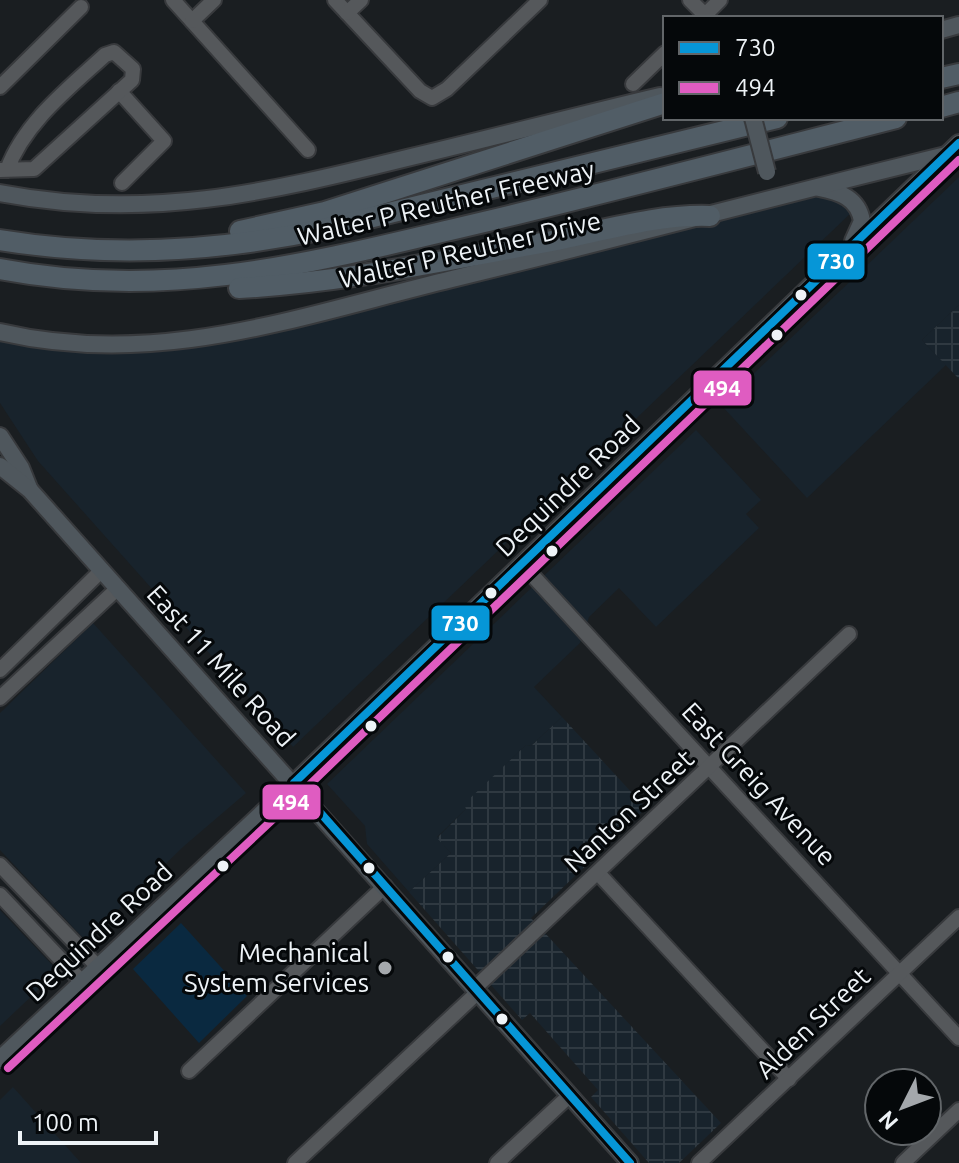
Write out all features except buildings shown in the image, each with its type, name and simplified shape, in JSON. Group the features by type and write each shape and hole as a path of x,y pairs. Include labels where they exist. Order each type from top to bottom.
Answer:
{"highway":[{"path":"103,251 137,243 231,233 325,212 663,104"},
{"name":"Walter P Reuther Freeway","path":"0,240 103,251 177,250 291,236 769,120"},
{"name":"Walter P Reuther Freeway","path":"0,269 66,278 159,281 256,273 314,262 888,120"},
{"path":"159,281 203,289 293,284 543,242 678,215 710,216"}],"main road":[{"path":"0,193 114,205 218,200 287,187 663,94"},
{"path":"754,120 773,197"},
{"name":"Dequindre Road","path":"0,1059 294,783 849,249 952,154 959,143"},
{"name":"Walter P Reuther Drive","path":"3,334 61,344 104,347 193,341 952,154"},
{"path":"815,187 844,195 858,208 861,226 849,249"},
{"name":"East 11 Mile Road","path":"0,436 21,468 30,490"},
{"name":"East 11 Mile Road","path":"0,466 30,490 630,1163"}],"street":[{"path":"173,0 308,150"},
{"path":"192,21 214,0"},
{"path":"335,0 430,98 442,93 540,0"},
{"path":"347,13 361,0"},
{"path":"690,0 704,16"},
{"path":"706,16 720,0"},
{"path":"0,87 81,7"},
{"path":"114,52 133,69 132,80 119,91 34,169 4,170 35,123 105,55 114,52"},
{"path":"633,84 663,55"},
{"path":"119,91 164,141 122,183"},
{"name":"East Greig Avenue","path":"522,564 959,1038"},
{"path":"0,670 102,570"},
{"path":"2,694 118,588"},
{"name":"Nanton Street","path":"295,1163 849,634"},
{"path":"16,655 29,659 31,669"},
{"path":"0,865 98,967"},
{"path":"598,873 789,1079"},
{"path":"189,1071 385,886"},
{"path":"0,895 82,982"},
{"name":"Alden Street","path":"699,1163 959,917"},
{"path":"497,1163 570,1095"},
{"path":"903,1163 959,1110"}],"shaded area":[{"path":"959,177 959,305 922,340 946,365 807,498 721,405"},
{"path":"821,196 834,197 853,211 293,747 38,461 0,403 0,341 107,352 159,351 208,344"},
{"path":"959,305 959,379 922,340"},
{"path":"696,430 761,500 746,514 759,528 656,627 619,588 589,617 580,643 534,687 562,717 531,746 526,745 465,804 466,809 437,837 451,853 409,892 367,844 365,826 327,784"},
{"path":"93,623 246,793 184,846 86,941 0,850 0,713"},
{"path":"562,717 646,808 531,918 721,1123 679,1163 649,1163 591,1097 598,1090 530,1013 522,1020 409,892 451,853 437,838 466,809 464,804 526,745 531,746"},
{"path":"0,910 58,971 0,1026"},
{"path":"181,923 247,996 199,1043 133,969"},
{"path":"13,1087 81,1163 0,1163 0,1100"}],"transit line":[{"name":"730","path":"294,783 959,143"},
{"name":"494","path":"8,1068 302,792 959,160"},
{"name":"730","path":"294,783 630,1163"}],"place":[{"name":"Mechanical System Services","path":"385,968"}]}
